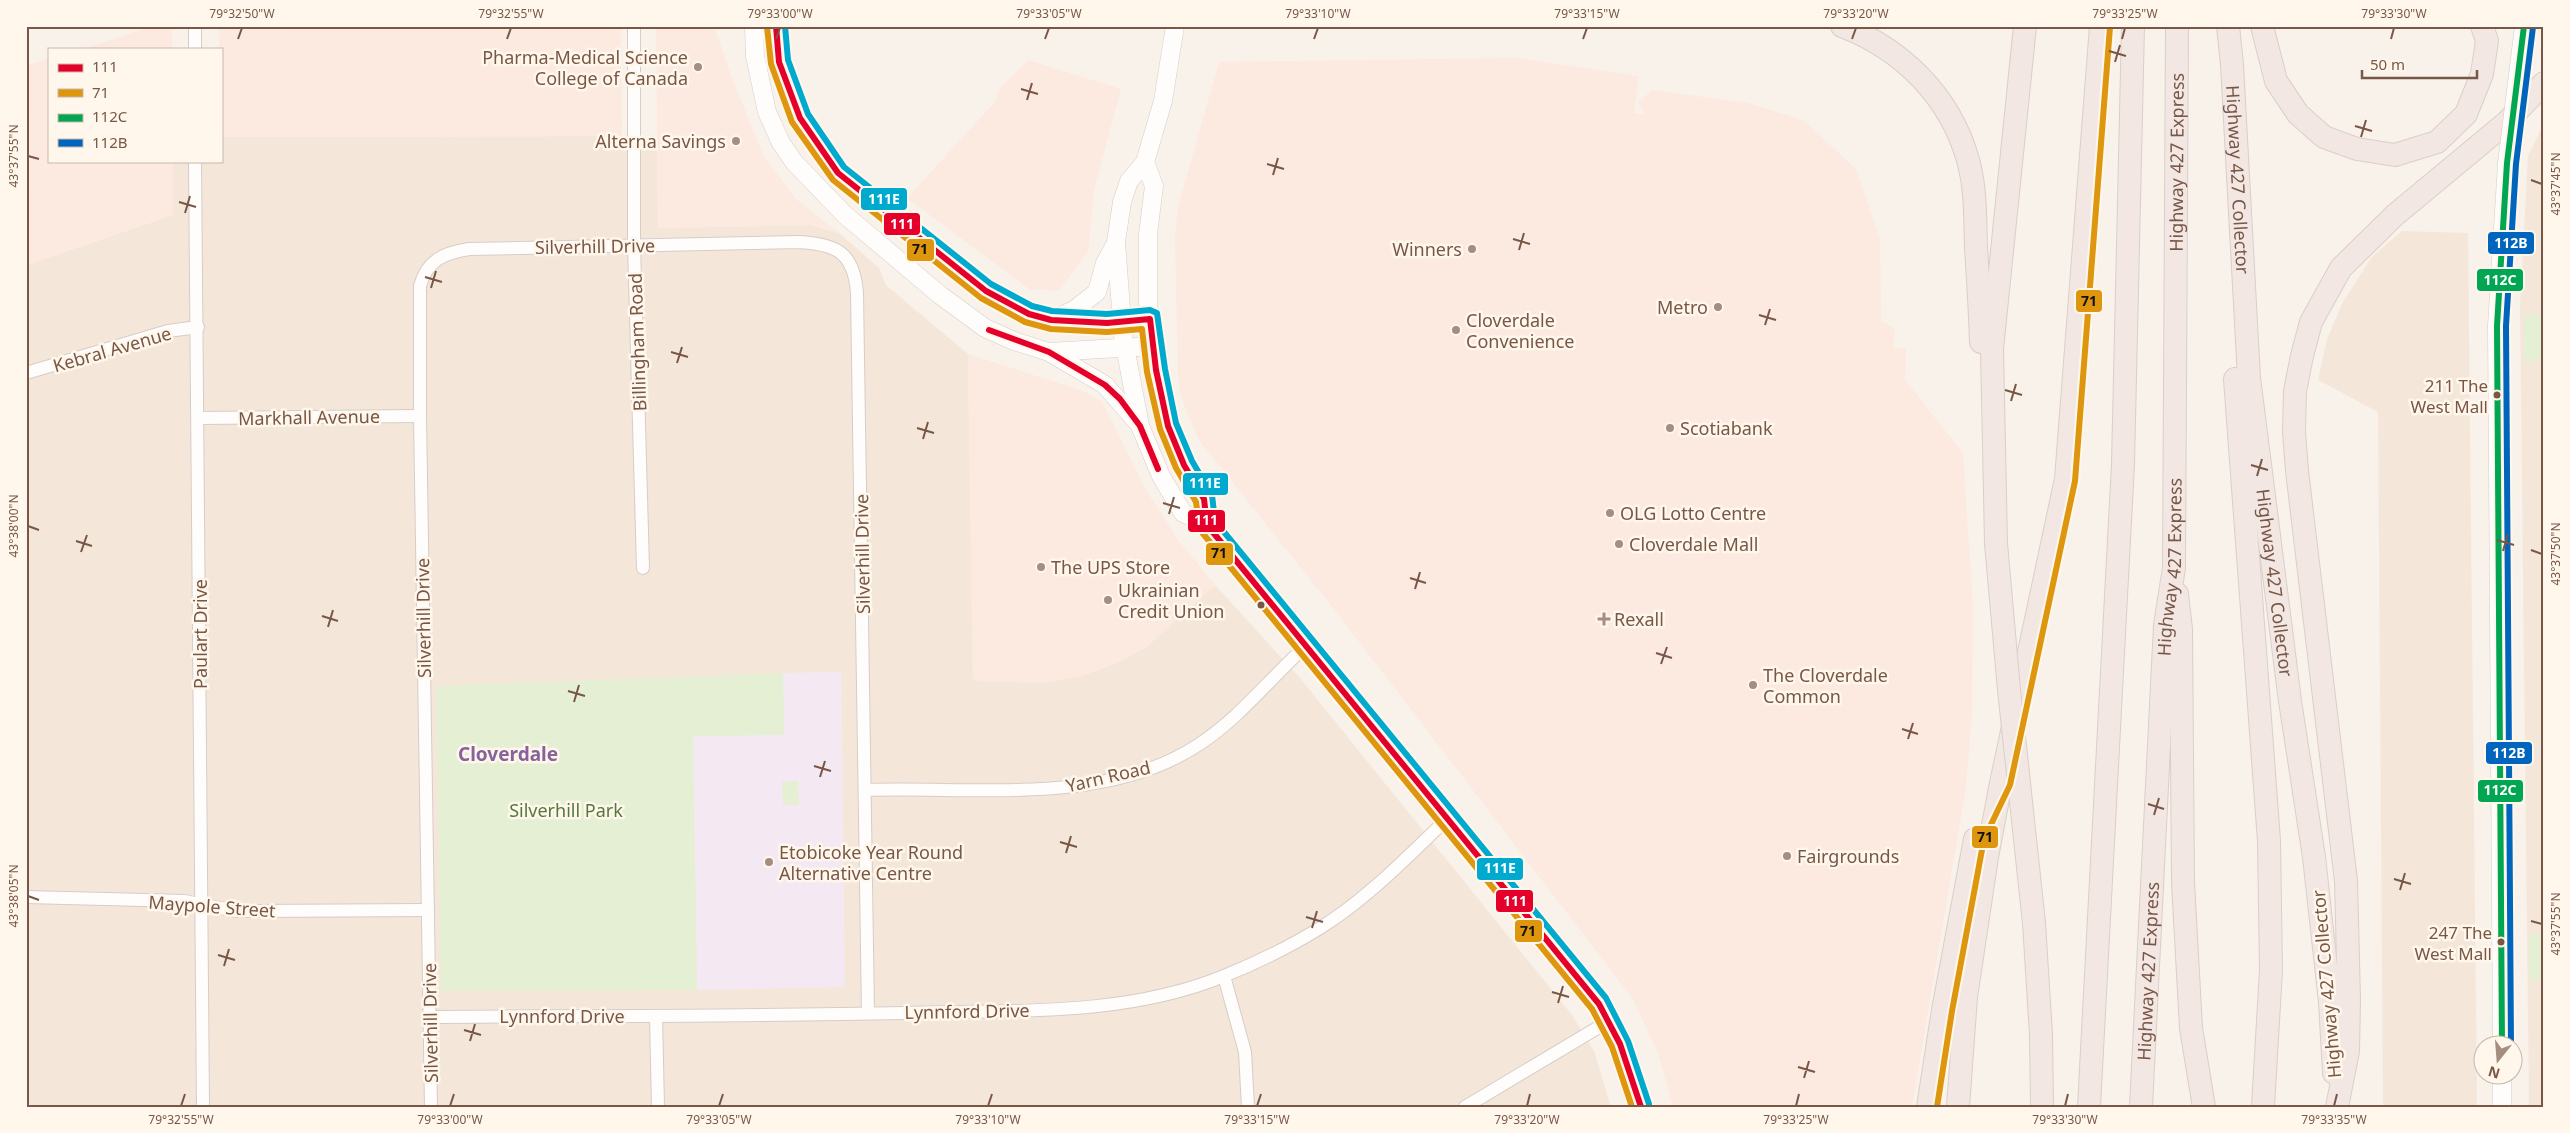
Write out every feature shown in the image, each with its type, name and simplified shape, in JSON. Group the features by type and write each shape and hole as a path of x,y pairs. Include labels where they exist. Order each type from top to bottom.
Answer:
{"highway":[{"path":"1993,480 1992,349 2025,26"},
{"path":"1958,1107 1966,997 2001,783 2066,479 2102,26"},
{"path":"2089,1107 2123,464 2133,26"},
{"name":"Highway 427 Express","path":"2141,1107 2165,625 2174,568 2178,26"},
{"path":"2223,26 2221,63 2234,361 2268,841 2271,970 2263,1107"},
{"name":"Highway 427 Collector","path":"2228,26 2232,64 2249,378 2290,701 2314,857 2330,1002 2337,1107"},
{"path":"2262,26 2276,81 2298,114 2324,137 2357,149 2395,155 2438,142 2466,114 2482,74 2487,41 2482,26"},
{"path":"1852,30 1895,54 1923,80 1953,123 1968,161 1974,199 1982,350 1993,480 1996,543 2009,690 2034,923 2041,1035 2042,1107"},
{"path":"2337,1107 2348,1051 2349,1000 2346,881 2297,471 2294,432 2294,391 2311,322 2341,268 2395,215 2507,122 2544,83"},
{"path":"2174,568 2181,629 2183,883 2191,1028 2204,1107"},
{"path":"1928,1107 1943,1010 1976,836 2001,783"}],"main road":[{"path":"754,26 754,56 767,112 781,143 800,171 844,215 961,312 998,334 1049,352 1105,385 1120,399 1140,426"},
{"path":"776,26 779,62 800,118 838,173 986,291 1029,314 1051,320 1121,322 1150,319"},
{"path":"1175,26 1162,101 1145,162 1129,181 1122,202 1116,242 1124,348 1140,426 1161,476 1183,513 1207,525 1599,1004 1609,1021 1628,1064 1642,1107"},
{"path":"2502,1036 2497,326 2507,163 2524,26"},
{"path":"1145,162 1154,186 1148,234 1148,303 1158,380 1168,426 1184,465 1204,500 1207,525"},
{"path":"1051,320 1074,310 1097,292 1105,263 1116,242"},
{"path":"1049,352 1154,346"},
{"path":"2502,1086 2502,1107"}],"street":[{"path":"195,26 195,48"},
{"name":"Billingham Road","path":"634,26 634,244 643,568"},
{"name":"Paulart Drive","path":"195,162 198,327 203,1107"},
{"name":"Silverhill Drive","path":"431,1107 420,416 420,286 427,268 437,258 450,252 469,249 634,244 814,243 838,250 853,269 857,293 868,1013"},
{"name":"Kebral Avenue","path":"26,373 168,332 198,327"},
{"name":"Markhall Avenue","path":"198,418 420,416"},
{"name":"Yarn Road","path":"866,790 979,791 1062,787 1135,774 1197,746 1217,732 1306,646"},
{"name":"Lynnford Drive","path":"430,1017 868,1013 1053,1009 1122,1004 1172,994 1224,976 1320,928 1356,902 1448,819"},
{"name":"Maypole Street","path":"26,897 184,901 236,911 428,910"},
{"path":"1224,976 1245,1052 1248,1107"},
{"path":"656,1016 658,1107"},
{"path":"1465,1107 1609,1021"}],"shaded area":[{"path":"153,26 172,26 172,48 85,48"},
{"path":"219,26 621,26 622,136 222,137 222,48 219,48"},
{"path":"656,26 714,26 732,78 764,157 796,199 839,233 810,225 658,228"},
{"name":"Cloverdale Mall","path":"1516,58 1639,76 1634,113 1645,114 1638,103 1652,90 1748,103 1803,120 1856,169 1880,239 1881,321 1895,329 1893,348 1906,348 1905,380 1963,453 1973,610 1972,711 1966,787 1912,1107 1673,1107 1658,1053 1633,999 1334,609 1199,440 1187,413 1180,392 1178,374 1175,237 1178,207 1219,62"},
{"path":"48,59 48,162 173,162 173,215 26,265 26,66"},
{"path":"1028,60 1121,89 1094,190 1088,252 1058,291 1029,289 907,198 996,101 997,92"},
{"path":"2544,123 2544,1107 2529,1107 2520,305 2528,156"},
{"path":"622,136 657,140 658,228 810,225 839,233 879,268 886,285 968,354 973,681 1195,602 1215,585 1300,678 1572,1015 1594,1051 1611,1107 26,1107 26,265 173,215 173,162 222,162 222,137"},
{"path":"2402,231 2468,233 2476,1036 2472,1036 2472,1086 2477,1086 2477,1107 2383,1107 2378,412 2318,380 2327,339 2343,302 2372,257"},
{"path":"968,354 1083,391 1102,402 1146,490 1178,540 1215,585 1148,646 1120,662 1082,676 1044,683 973,681"},
{"name":"Etobicoke Year Round Alternative Centre","path":"841,672 845,987 697,990 693,736 784,734 783,673"}],"green space":[{"path":"2544,314 2544,361 2524,361 2524,315"},
{"name":"Silverhill Park","path":"783,673 784,735 693,736 697,990 441,991 436,686"},
{"path":"782,781 798,781 799,805 783,805"},
{"path":"2529,933 2544,934 2544,980 2529,979"}],"transit line":[{"name":"111","path":"776,26 779,62 800,118 838,173 986,291 1029,314 1051,320 1107,323 1150,319 1156,370 1168,426 1184,465 1204,499 1207,525 1599,1004 1620,1044 1641,1107"},
{"name":"111E","path":"785,26 788,60 808,114 844,167 991,284 1032,306 1052,311 1107,314 1150,310 1157,313 1165,369 1176,423 1192,461 1212,495 1215,521 1606,998 1628,1041 1649,1104"},
{"name":"112C","path":"2502,1036 2497,326 2507,163 2524,26"},
{"name":"71","path":"767,27 771,64 792,122 833,180 981,298 1025,322 1051,329 1107,332 1142,329 1147,372 1160,429 1176,468 1196,502 1200,530 1592,1009 1612,1047 1632,1107"},
{"name":"71","path":"1937,1107 1952,1011 1984,839 2010,785 2075,481 2110,27"},
{"name":"112B","path":"2511,1036 2506,326 2516,164 2533,27"},
{"name":"111","path":"989,330 1049,352 1105,385 1120,399 1140,426 1158,469"}],"place":[{"name":"Pharma-Medical Science College of Canada","path":"698,67"},
{"name":"Alterna Savings","path":"736,141"},
{"name":"Winners","path":"1472,249"},
{"name":"Metro","path":"1718,307"},
{"name":"Cloverdale Convenience","path":"1456,330"},
{"name":"211 The West Mall","path":"2497,395"},
{"name":"Scotiabank","path":"1670,428"},
{"name":"OLG Lotto Centre","path":"1610,513"},
{"name":"Cloverdale Mall","path":"1619,544"},
{"name":"The UPS Store","path":"1041,567"},
{"name":"Ukrainian Credit Union","path":"1108,600"},
{"name":"Rexall","path":"1604,619"},
{"name":"The Cloverdale Common","path":"1753,685"},
{"name":"Fairgrounds","path":"1787,856"},
{"name":"Etobicoke Year Round Alternative Centre","path":"769,862"},
{"name":"247 The West Mall","path":"2501,942"}],"district":[{"name":"Cloverdale","path":"508,754"}]}
